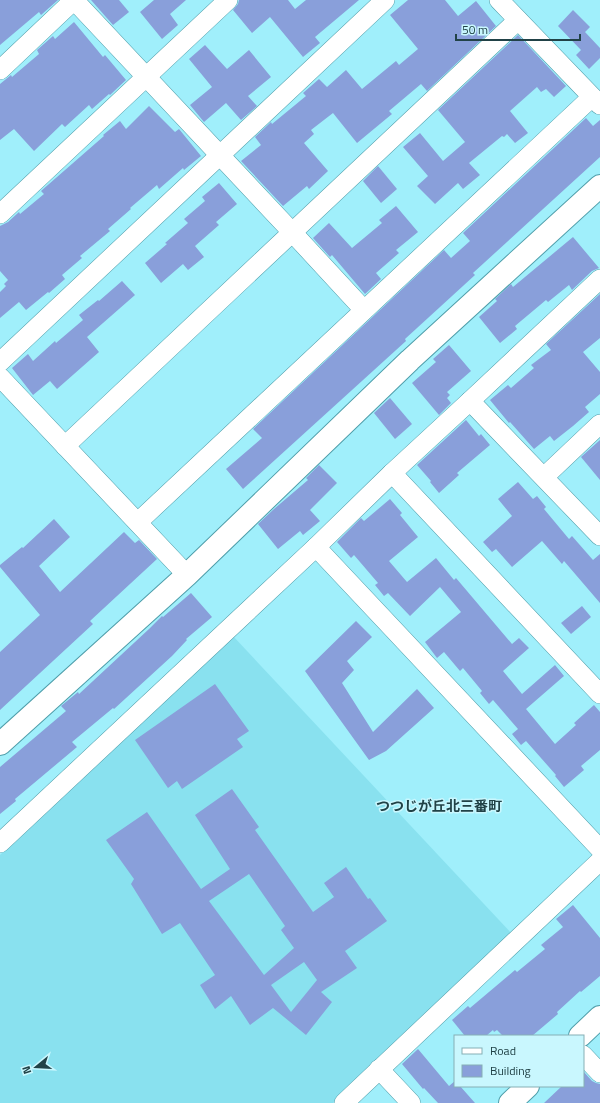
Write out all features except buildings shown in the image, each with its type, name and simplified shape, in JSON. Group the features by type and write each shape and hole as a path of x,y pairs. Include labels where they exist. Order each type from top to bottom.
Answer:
{"street":[{"path":"0,70 74,0 147,76 364,310"},
{"path":"0,214 228,0"},
{"path":"0,362 384,0"},
{"path":"138,522 364,310 596,101 499,0"},
{"path":"65,446 518,20"},
{"path":"0,744 187,575 410,360 600,186"},
{"path":"0,844 316,547 392,473 600,279"},
{"path":"0,377 187,575"},
{"path":"470,401 600,536"},
{"path":"544,477 600,424"},
{"path":"392,473 600,694"},
{"path":"316,547 600,849"},
{"path":"344,1103 600,861"},
{"path":"581,1035 600,1017"},
{"path":"584,1056 600,1073"},
{"path":"379,1069 411,1103"},
{"path":"510,1103 527,1087"}],"shaded area":[{"path":"233,636 512,934 333,1103 0,1103 0,855"}],"district":[{"name":"つつじが丘北三番町","path":"439,806"}]}
